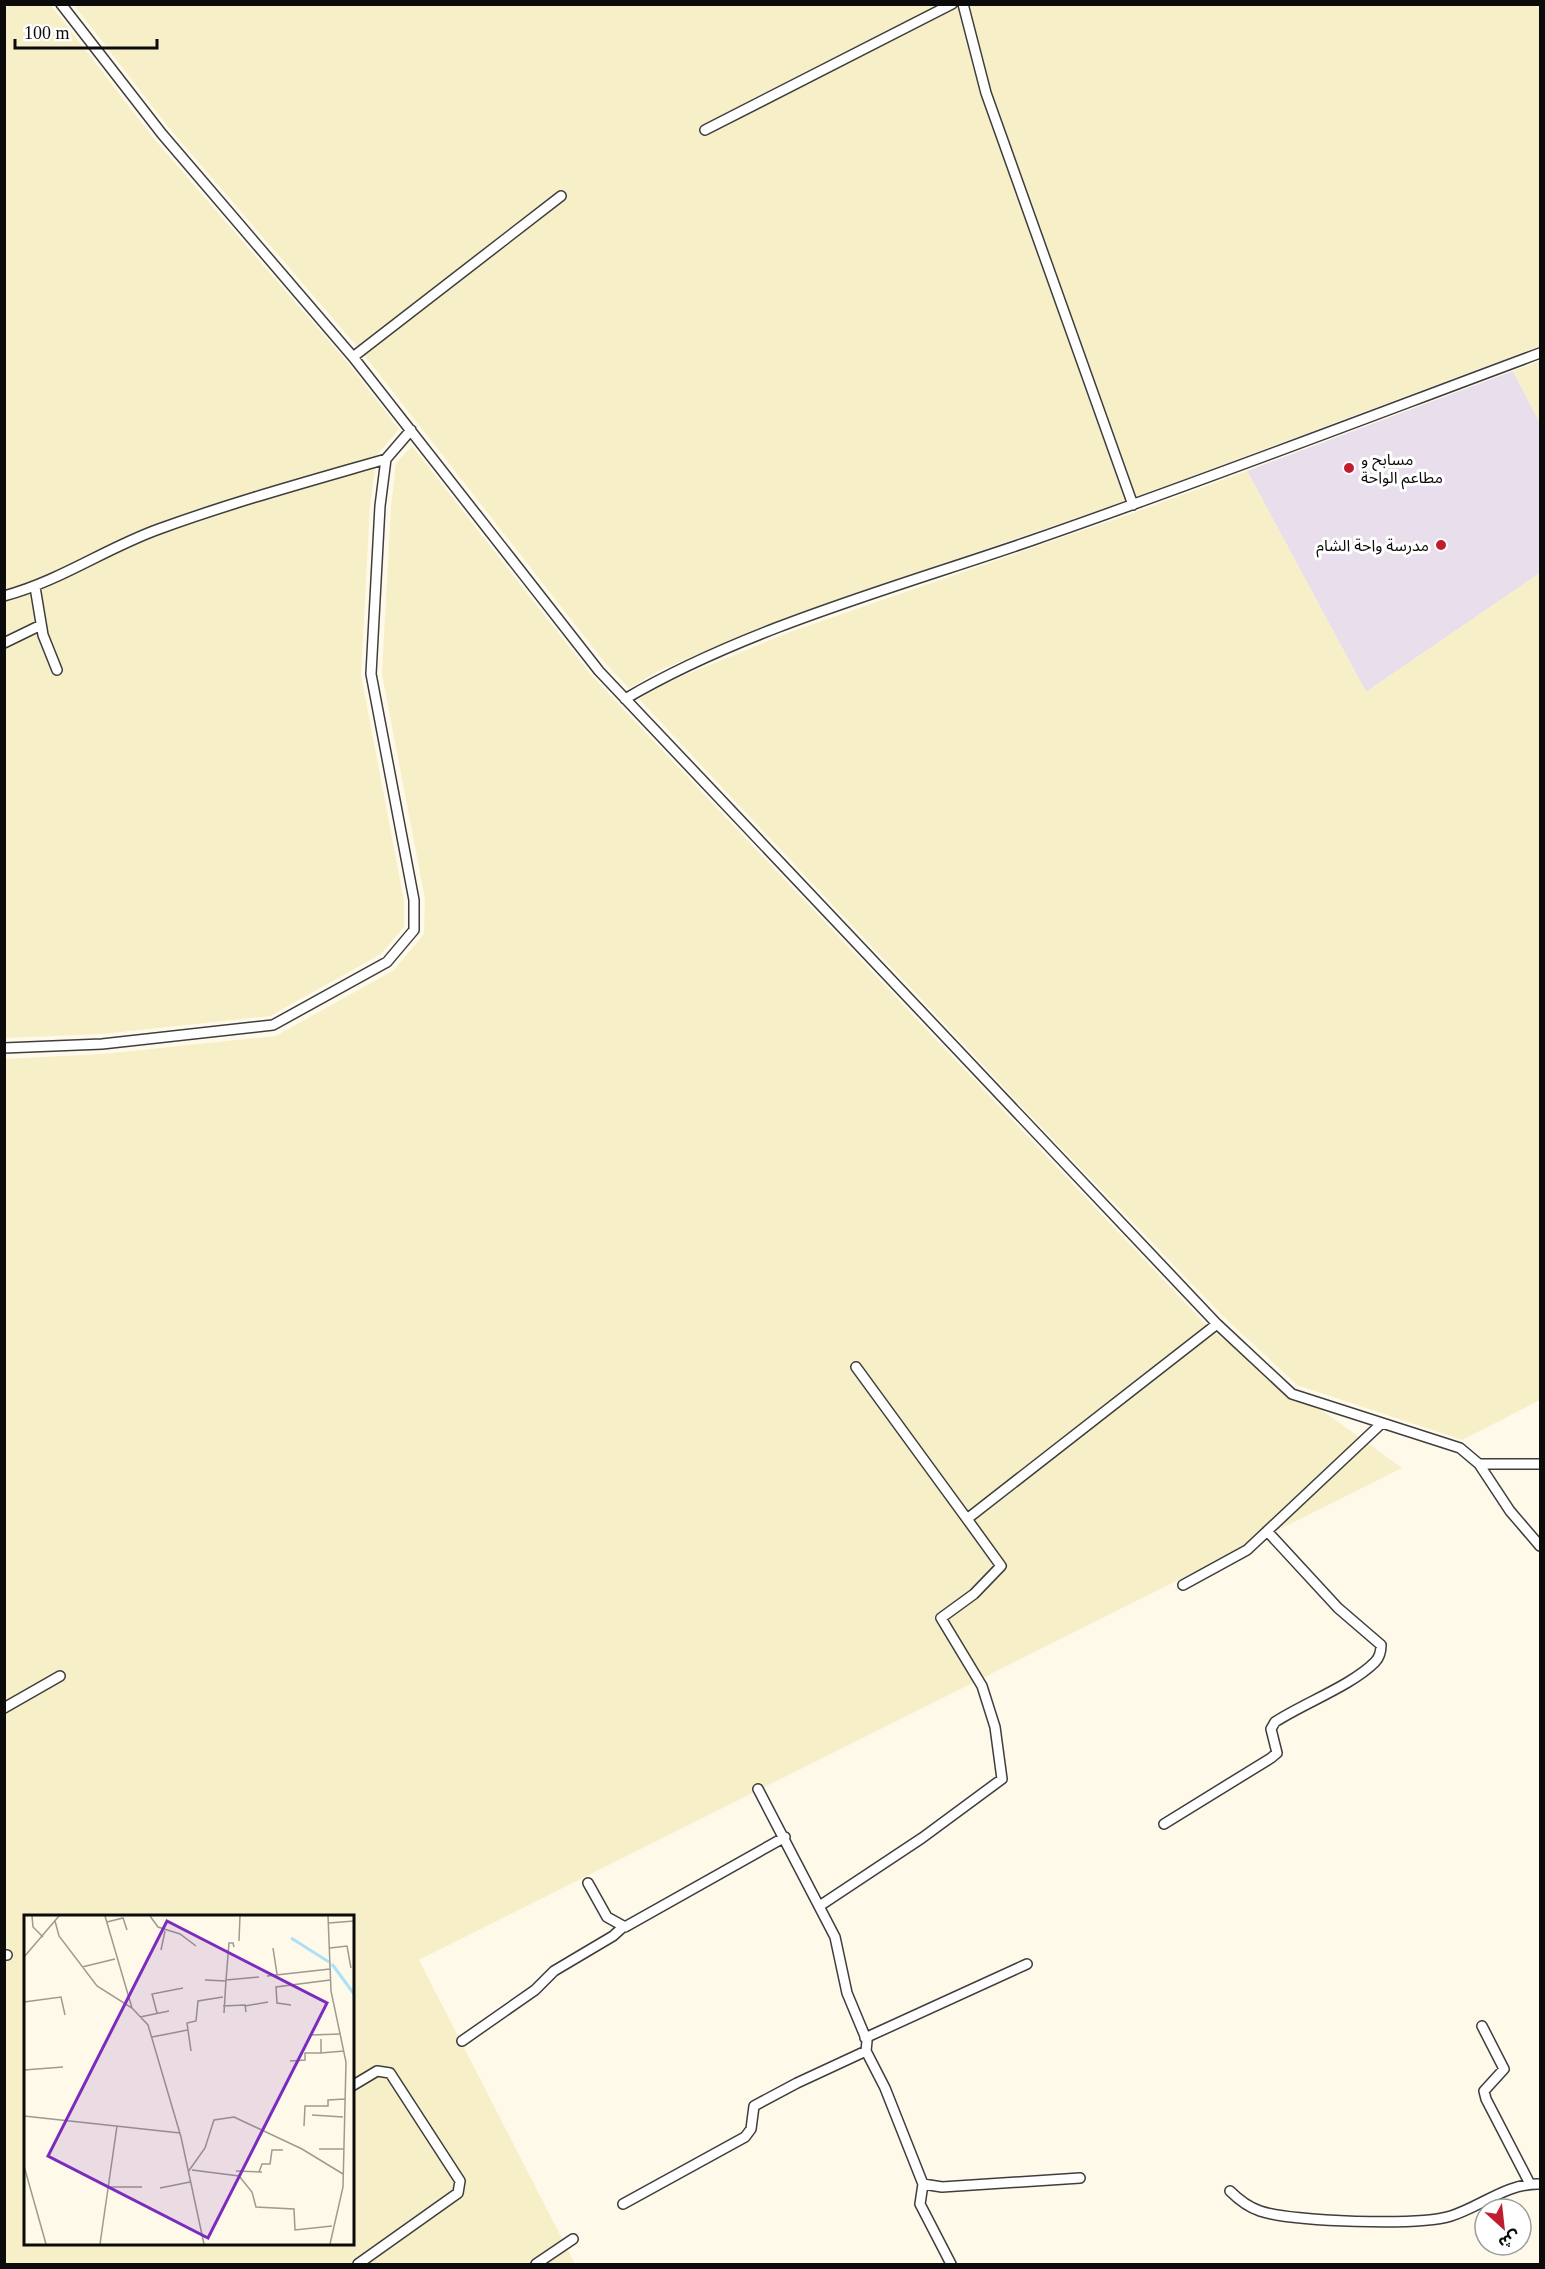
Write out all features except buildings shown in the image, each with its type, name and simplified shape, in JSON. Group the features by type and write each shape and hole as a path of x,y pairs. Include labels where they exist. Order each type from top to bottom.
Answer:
{"street":[{"path":"62,4 162,134 353,357 599,671 1217,1324 1292,1394 1460,1448 1479,1464 1510,1511 1540,1546"},
{"path":"705,130 952,4"},
{"path":"963,4 986,93 1133,505"},
{"path":"353,357 561,196"},
{"path":"625,699 663,677 787,625 1133,505 1540,353"},
{"path":"4,596 35,587 157,530 386,459 411,430"},
{"path":"4,1048 102,1044 273,1025 387,962 414,930 414,900 371,674 386,459"},
{"path":"35,587 41,625 57,670"},
{"path":"4,643 41,625"},
{"path":"967,1519 1217,1324"},
{"path":"821,1905 922,1838 1002,1779 995,1727 982,1686 941,1618 974,1594 1001,1566 856,1367"},
{"path":"1183,1585 1237,1557 1382,1423"},
{"path":"1479,1464 1540,1464"},
{"path":"1164,1824 1271,1758 1277,1753 1271,1729 1275,1722 1362,1671 1377,1661 1381,1652 1381,1645 1338,1608 1267,1531"},
{"path":"4,1708 60,1676"},
{"path":"758,1789 821,1905 835,1936 847,1993 865,2038 866,2051 885,2088 923,2184 920,2204 951,2265"},
{"path":"462,2041 535,1990 554,1971 613,1936 623,1927 785,1837"},
{"path":"588,1883 608,1917 623,1927"},
{"path":"865,2038 1027,1964"},
{"path":"1482,2026 1504,2069 1488,2086 1485,2091 1486,2098 1530,2184"},
{"path":"623,2204 745,2137 751,2129 754,2106 797,2082 866,2051"},
{"path":"354,2085 377,2071 390,2073 460,2181 458,2193 357,2265"},
{"path":"923,2184 942,2187 1080,2178"},
{"path":"1230,2192 1249,2207 1262,2212 1307,2218 1401,2221 1451,2216 1491,2196 1530,2184 1540,2184"},
{"path":"536,2265 573,2239"}],"shaded area":[{"path":"4,5 51,5 155,140 347,362 399,429 377,455 370,505 361,675 404,901 404,927 381,954 270,1016 102,1034 5,1038"},
{"path":"74,5 1540,5 1540,346 1131,499 785,618 660,670 629,688 606,664 361,351 169,128"},
{"path":"1540,361 1540,423 1513,371"},
{"path":"1513,371 1540,423 1540,573 1366,692 1247,471"},
{"path":"412,446 592,676 1211,1330 1402,1468 419,1960 575,2264 5,2264 4,1059 103,1054 276,1036 394,970 424,934 425,899 382,674 391,507 396,463"},
{"path":"1247,471 1366,692 1540,573 1540,1400 1462,1440 1297,1385 1224,1317 1065,1152 639,699 666,683 790,632"}],"place":[{"name":"مسابح و مطاعم الواحة","path":"1349,468"},
{"name":"مدرسة واحة الشام","path":"1441,545"}]}
